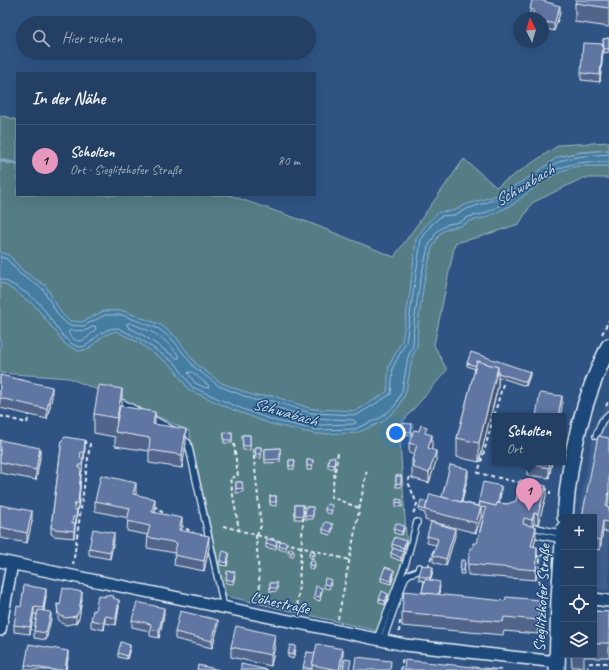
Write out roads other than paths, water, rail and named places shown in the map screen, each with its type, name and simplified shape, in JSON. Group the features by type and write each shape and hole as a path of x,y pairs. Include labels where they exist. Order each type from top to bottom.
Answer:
{"main road":[{"path":"565,514 570,469 579,426 593,382 609,346"},
{"name":"Sieglitzhofer Straße","path":"557,666 556,596 562,550"}],"street":[{"name":"Löhestraße","path":"0,561 380,640 557,666"},
{"path":"0,630 12,564"},
{"path":"597,599 609,601"}],"lane":[{"path":"123,404 162,423 188,443 224,608"},
{"path":"596,436 602,421 609,414"},
{"path":"380,640 406,562 417,522"},
{"path":"533,527 561,533"},
{"path":"524,532 561,534"},
{"path":"380,640 405,578 409,574 418,571 419,567"}],"water":[{"name":"Schwabach","path":"609,150 609,166 577,166 564,170 543,181 512,205 484,218 469,221 461,226 449,228 440,233 432,248 424,282 418,323 417,347 412,357 406,392 398,408 382,422 356,433 317,434 271,424 234,410 189,390 173,367 138,342 116,331 104,335 88,349 79,351 66,345 35,306 0,282 0,252 9,255 23,271 46,286 61,313 69,321 82,322 104,311 123,311 161,325 176,337 196,364 221,383 255,396 273,396 312,409 356,411 387,392 389,366 402,341 410,293 416,239 428,222 439,212 453,211 465,205 498,195 533,175 558,157"}],"waterway":[{"path":"0,160 16,164"}],"place":[{"name":"Scholten","path":"529,511"}]}
